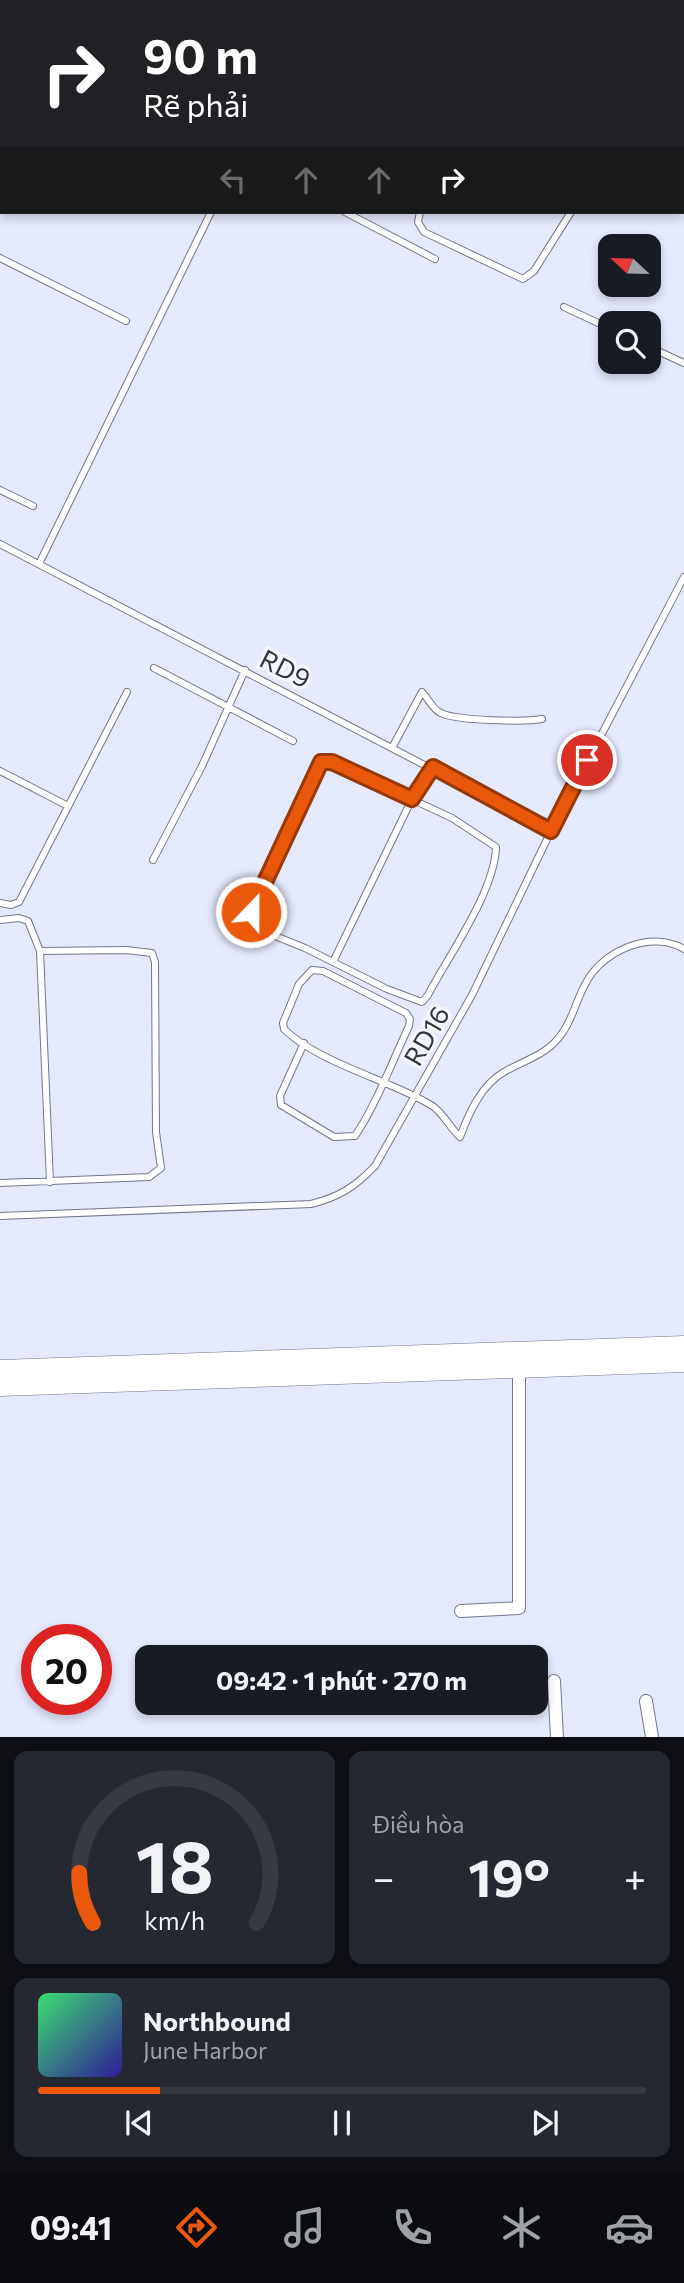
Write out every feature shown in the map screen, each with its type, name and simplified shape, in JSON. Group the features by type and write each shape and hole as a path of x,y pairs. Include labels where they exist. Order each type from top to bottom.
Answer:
{"main road":[{"path":"0,1387 519,1358 684,1345"},
{"path":"0,1369 519,1358 684,1363"}],"street":[{"path":"461,1611 519,1608 519,1358"},
{"path":"554,1681 558,1737"},
{"path":"646,1701 652,1737"}],"lane":[{"path":"39,564 210,214"},
{"path":"349,214 435,259"},
{"path":"420,214 418,222 424,232 523,279 534,271 570,214"},
{"path":"0,258 126,321"},
{"path":"565,307 598,323"},
{"path":"661,352 684,363"},
{"path":"0,490 33,506"},
{"name":"RD9","path":"0,544 393,746 551,831"},
{"name":"RD16","path":"0,1216 311,1204 337,1198 357,1186 375,1166 472,995 551,831 684,578"},
{"path":"153,668 229,705 293,741"},
{"path":"153,860 245,670"},
{"path":"0,903 10,905 19,902 128,692"},
{"path":"393,746 422,692 433,707 444,714 482,720 542,719"},
{"path":"321,762 332,762 452,818 496,847 495,864 488,886 428,996 422,1002 387,989 333,962 253,927 251,920 256,896 321,762"},
{"path":"333,962 412,799 433,767"},
{"path":"0,771 68,806"},
{"path":"0,920 19,918 28,921 40,951 50,1182"},
{"path":"304,1043 280,1096 281,1105 334,1137 355,1136 382,1082 410,1019 397,1008 323,971 312,970 306,973 283,1023 289,1034 304,1043 382,1082 414,1098 439,1111 460,1137 479,1096 501,1073 552,1045 566,1031 594,969 640,942 657,940 684,949"},
{"path":"0,1182 149,1177 161,1168 156,1132 155,962 152,953 145,950 40,951"}],"route":[{"path":"251,912 256,896 321,762 332,762 412,799 433,767 551,831 587,760"}]}
